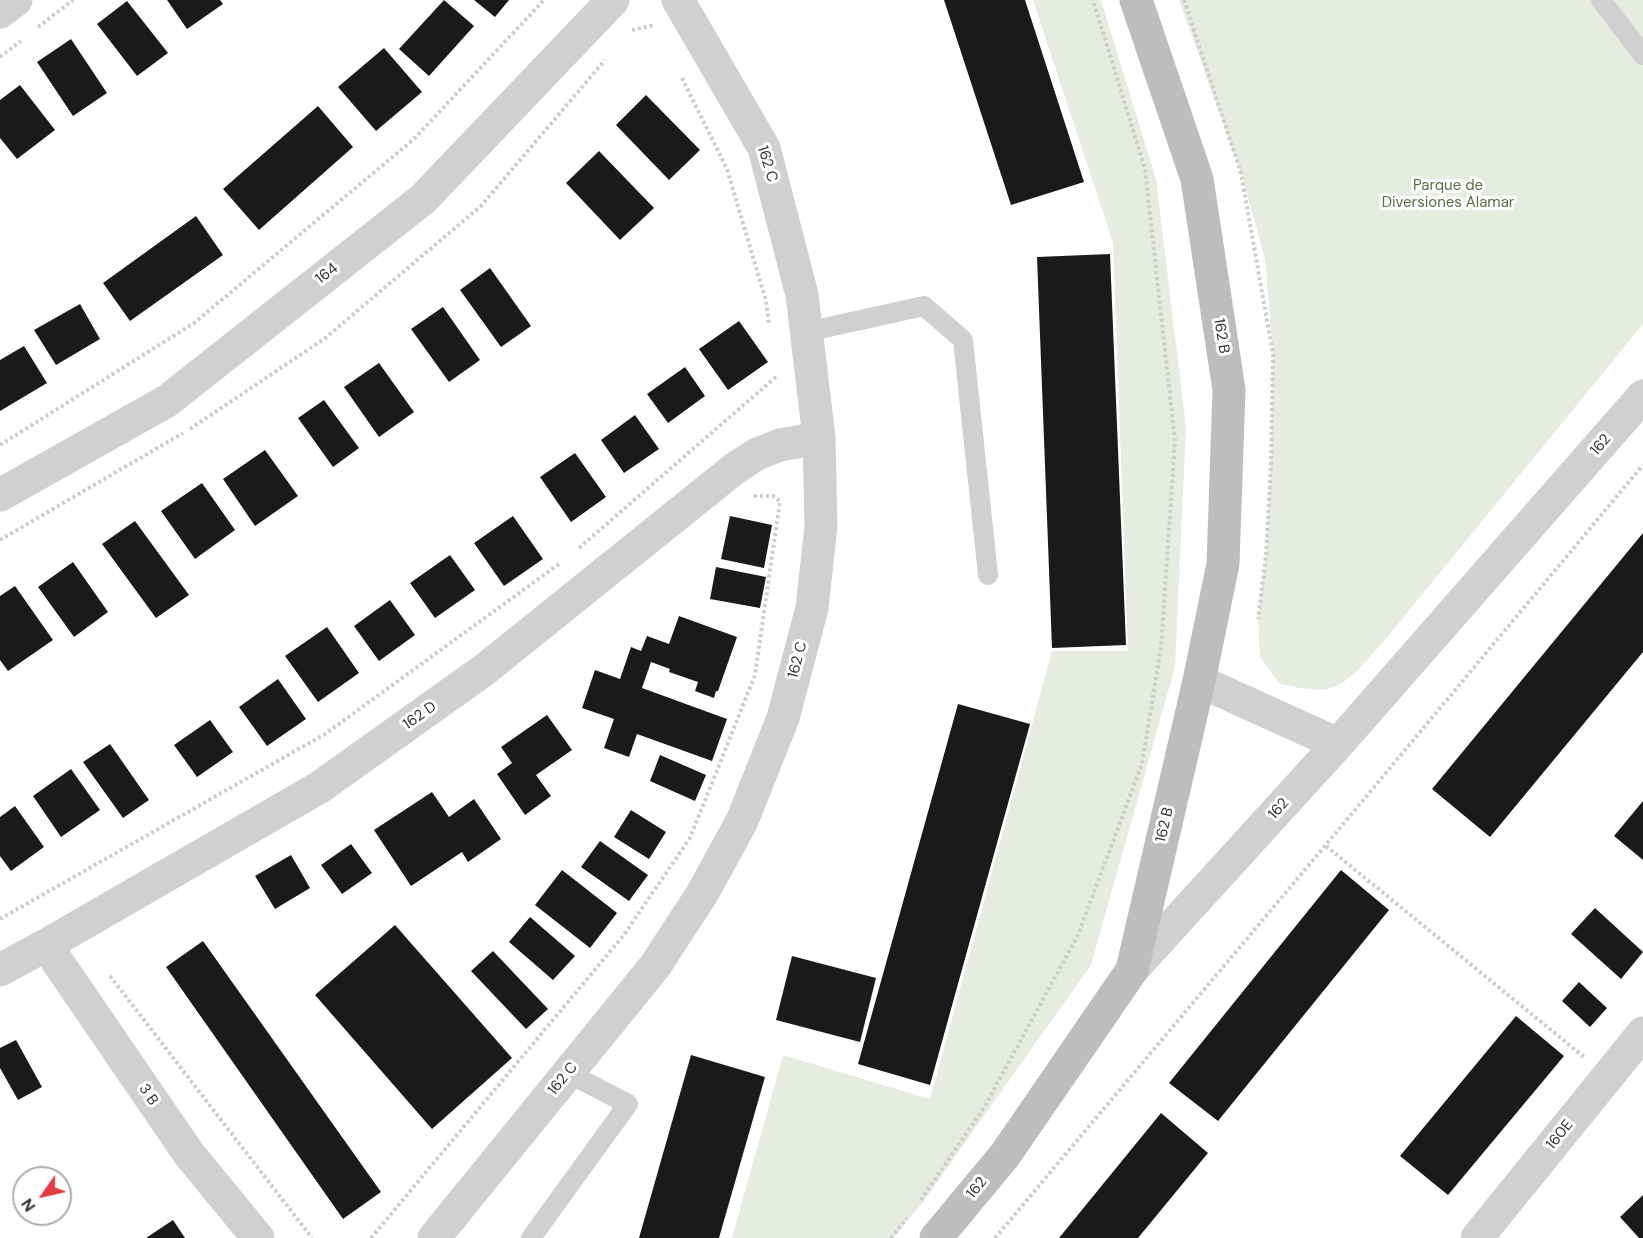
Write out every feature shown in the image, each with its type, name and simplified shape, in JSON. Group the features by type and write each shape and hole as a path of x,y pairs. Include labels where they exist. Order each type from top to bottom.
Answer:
{"main road":[{"name":"162 B","path":"1132,970 1223,564 1229,390 1197,179 1136,0"},
{"name":"162","path":"936,1238 1005,1155 1132,970"}],"street":[{"path":"0,12 16,0"},
{"name":"164","path":"0,495 167,400 423,199 612,0"},
{"name":"162 C","path":"434,1238 656,966 702,894 742,821 783,718 812,609 820,526 819,438 802,295 765,148 678,0"},
{"name":"162","path":"1132,970 1338,744 1643,396"},
{"name":"162 D","path":"0,970 320,787 484,670 734,469 757,454 780,445 819,438"},
{"path":"1198,681 1338,744"},
{"name":"3 B","path":"46,945 189,1154 258,1238"},
{"name":"160E","path":"1477,1238 1643,1033"}],"lane":[{"path":"1601,0 1643,56"},
{"path":"806,332 924,306 963,340 988,574"},
{"path":"531,1238 627,1104 568,1074"}],"path":[{"path":"0,445 194,323 414,140 544,0"},
{"path":"920,1202 985,1106 1078,935 1142,764 1161,647 1175,441 1145,169 1093,0"},
{"path":"626,32 656,25"},
{"path":"0,540 163,446 324,339 481,206 608,56"},
{"path":"681,76 727,169 766,301 771,334"},
{"path":"576,550 777,378 776,367"},
{"path":"995,1238 1326,846 1643,465"},
{"path":"371,1238 623,936 690,838 755,675 780,501 773,496 747,495"},
{"path":"0,919 325,735 567,558"},
{"path":"1326,846 1607,1077"},
{"path":"105,968 312,1238"},
{"path":"891,1238 913,1211"}],"green space":[{"path":"1033,0 1101,0 1156,179 1186,427 1175,667 1091,965 923,1202 893,1238 732,1238 783,1055 930,1099 1052,651 1128,651 1113,243"},
{"name":"Parque de Diversiones Alamar","path":"1179,0 1643,0 1643,324 1384,641 1350,677 1335,687 1327,689 1309,689 1280,684 1260,657 1258,619 1266,555 1271,464 1273,354 1265,259 1241,173"}],"building":[{"path":"167,0 220,0 223,4 187,29"},
{"path":"444,0 474,26 429,76 399,49"},
{"path":"474,0 509,0 495,17"},
{"path":"944,0 1025,0 1084,182 1011,205"},
{"path":"127,1 168,53 137,76 97,24"},
{"path":"71,39 107,93 73,116 37,62"},
{"path":"384,48 422,92 376,131 338,87"},
{"path":"20,85 55,130 17,159 0,138 0,100"},
{"path":"646,95 700,150 669,180 616,125"},
{"path":"318,106 353,147 259,230 223,189"},
{"path":"599,151 654,208 620,240 566,183"},
{"path":"196,216 223,255 130,321 103,283"},
{"path":"1110,254 1126,645 1052,648 1037,257"},
{"path":"490,268 531,326 501,347 460,290"},
{"path":"80,304 100,339 56,365 34,330"},
{"path":"443,307 480,360 449,382 411,329"},
{"path":"739,321 768,362 728,390 699,349"},
{"path":"24,346 47,383 0,411 0,360"},
{"path":"379,363 414,412 379,437 344,387"},
{"path":"685,367 705,396 668,423 647,394"},
{"path":"324,400 359,448 333,467 298,418"},
{"path":"635,415 659,449 624,473 601,440"},
{"path":"265,450 298,496 255,526 223,479"},
{"path":"575,453 606,497 571,522 540,477"},
{"path":"202,483 235,530 195,559 161,511"},
{"path":"513,516 543,559 504,586 474,543"},
{"path":"730,516 772,525 764,568 721,559"},
{"path":"135,521 189,595 156,618 102,544"},
{"path":"1643,533 1643,652 1490,837 1432,789"},
{"path":"450,555 475,590 435,618 410,583"},
{"path":"73,562 108,612 74,637 38,587"},
{"path":"716,567 766,577 760,608 710,599"},
{"path":"15,586 53,640 8,671 0,660 0,596"},
{"path":"390,600 415,635 379,661 354,626"},
{"path":"679,616 737,637 718,691 714,698 695,691 698,682 669,672 670,669 651,662 642,688 727,719 712,761 637,734 629,757 604,748 614,719 582,708 595,670 620,679 631,647 641,651 647,636 669,644"},
{"path":"327,627 359,673 318,702 285,656"},
{"path":"278,679 306,719 267,746 239,707"},
{"path":"958,704 1030,724 930,1085 858,1064"},
{"path":"547,715 572,750 536,775 551,796 525,815 497,774 512,763 501,747"},
{"path":"210,720 233,752 197,777 174,745"},
{"path":"110,744 149,800 123,818 83,762"},
{"path":"660,755 706,775 695,801 650,781"},
{"path":"71,769 100,810 61,837 33,796"},
{"path":"432,792 449,817 474,799 501,839 468,862 462,852 411,886 374,830"},
{"path":"1643,801 1643,860 1614,836"},
{"path":"15,806 44,847 11,871 0,856 0,817"},
{"path":"631,810 666,832 649,859 614,837"},
{"path":"600,841 648,875 629,901 581,867"},
{"path":"351,844 372,873 342,894 321,865"},
{"path":"291,855 310,888 275,909 255,876"},
{"path":"562,870 617,913 590,948 535,905"},
{"path":"1341,870 1389,910 1218,1121 1169,1083"},
{"path":"1595,908 1643,952 1621,979 1571,934"},
{"path":"530,917 575,956 553,980 509,942"},
{"path":"395,925 512,1058 432,1129 315,995"},
{"path":"203,941 381,1192 343,1219 166,967"},
{"path":"493,951 548,1009 526,1029 471,971"},
{"path":"792,956 876,978 860,1042 776,1020"},
{"path":"1579,982 1607,1008 1590,1027 1562,1001"},
{"path":"1516,1016 1564,1056 1448,1195 1400,1156"},
{"path":"16,1040 42,1087 18,1100 0,1068 0,1048"},
{"path":"691,1055 765,1077 719,1238 639,1238"},
{"path":"1161,1113 1208,1153 1138,1238 1059,1238"},
{"path":"1643,1195 1643,1238 1639,1238 1620,1217"},
{"path":"173,1220 185,1238 146,1238"}]}
